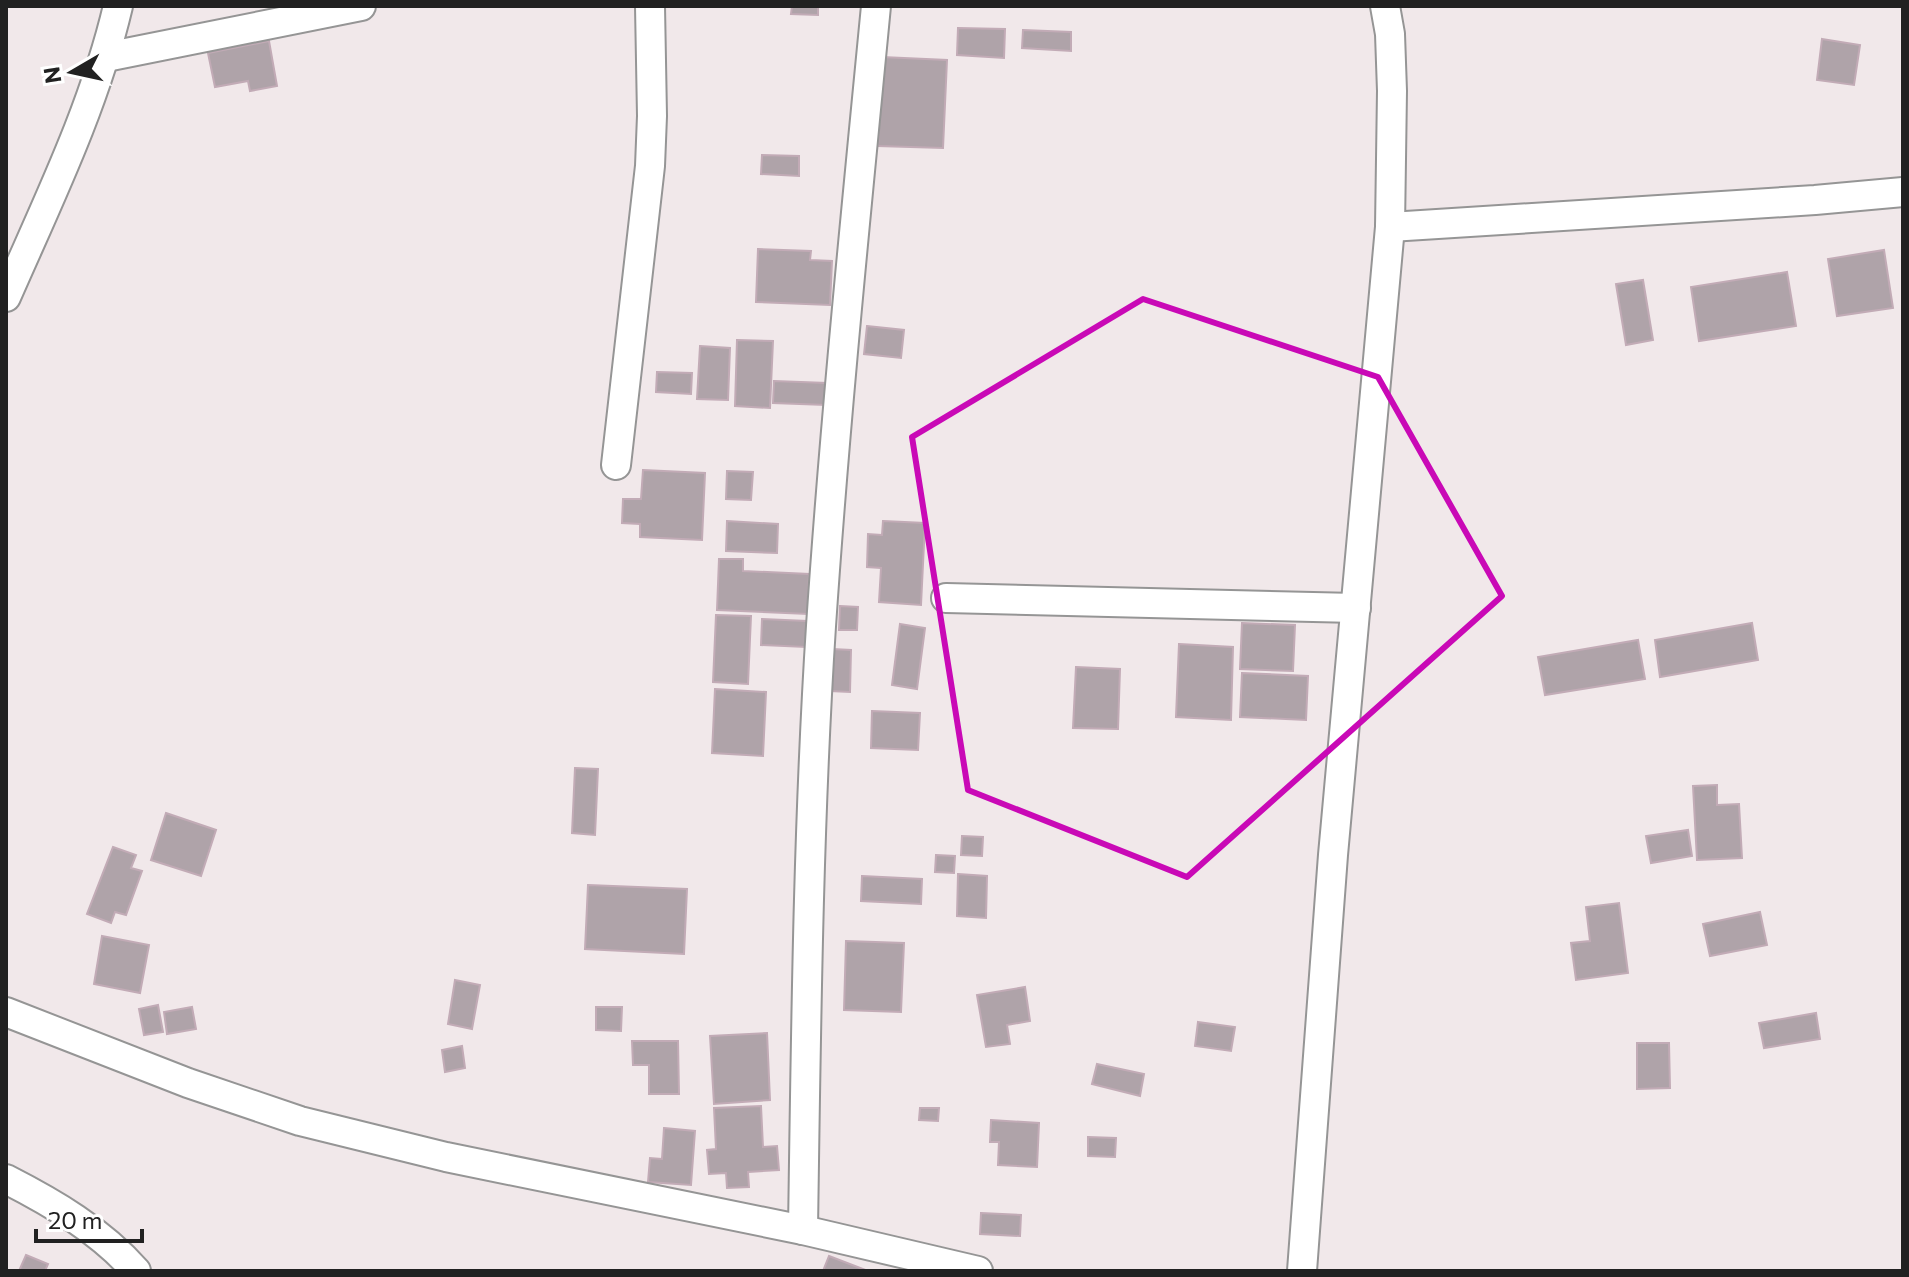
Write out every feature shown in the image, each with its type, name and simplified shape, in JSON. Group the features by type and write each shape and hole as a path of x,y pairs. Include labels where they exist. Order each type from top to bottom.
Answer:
{"street":[{"path":"6,297 78,136 106,57 118,6"},
{"path":"106,57 361,6"},
{"path":"616,465 650,166 650,6"},
{"path":"803,1230 810,865 821,627 847,305 876,6"},
{"path":"1302,1271 1333,855 1390,227 1392,91 1390,34 1385,6"},
{"path":"1390,227 1903,192"},
{"path":"946,598 1356,608"},
{"path":"6,1012 188,1083 300,1121 446,1157 803,1230 978,1271"},
{"path":"6,1179 54,1203 125,1266"}],"highlighted area":[{"path":"1143,299 1378,377 1502,596 1187,877 968,790 912,437"}],"building":[{"path":"792,6 818,6 818,15 791,14"},
{"path":"958,28 1005,29 1004,58 957,55"},
{"path":"1023,30 1071,32 1071,51 1022,48"},
{"path":"1822,39 1860,45 1854,85 1817,80"},
{"path":"269,41 277,86 250,91 248,81 215,87 208,53"},
{"path":"882,57 947,60 943,148 878,146"},
{"path":"762,155 799,156 799,176 761,174"},
{"path":"758,249 811,251 810,260 832,261 830,305 756,302"},
{"path":"1884,250 1893,308 1837,316 1828,259"},
{"path":"1787,272 1796,326 1699,341 1691,287"},
{"path":"1643,280 1653,340 1626,345 1616,284"},
{"path":"867,326 904,330 901,358 864,354"},
{"path":"737,340 773,341 770,408 735,406"},
{"path":"700,346 730,348 728,400 697,399"},
{"path":"657,372 692,373 691,394 656,392"},
{"path":"774,381 827,383 826,405 773,403"},
{"path":"643,470 705,473 702,540 640,537 640,524 622,523 623,499 641,499"},
{"path":"727,471 753,472 751,500 726,499"},
{"path":"727,521 778,524 777,553 726,551"},
{"path":"883,521 925,523 921,605 879,602 881,568 867,567 868,534 882,535"},
{"path":"719,559 743,559 743,571 809,574 808,614 717,610"},
{"path":"840,606 858,607 857,630 839,630"},
{"path":"716,615 751,616 748,684 713,682"},
{"path":"762,619 807,621 806,647 761,645"},
{"path":"1242,623 1295,625 1293,671 1240,669"},
{"path":"1752,623 1758,660 1660,677 1655,640"},
{"path":"900,624 925,628 917,689 892,685"},
{"path":"1638,640 1645,679 1545,695 1538,657"},
{"path":"1179,644 1233,647 1231,720 1176,717"},
{"path":"832,649 851,650 850,692 830,691"},
{"path":"1076,667 1120,669 1118,729 1073,728"},
{"path":"1242,673 1308,676 1306,720 1240,717"},
{"path":"715,689 766,692 763,756 712,753"},
{"path":"872,711 920,713 918,750 871,748"},
{"path":"575,768 598,769 595,835 572,833"},
{"path":"1717,785 1717,805 1739,804 1742,858 1697,860 1693,786"},
{"path":"166,813 216,830 201,876 151,860"},
{"path":"1688,830 1692,856 1651,863 1646,836"},
{"path":"962,836 983,837 982,856 961,855"},
{"path":"113,847 136,855 131,868 142,871 126,915 115,912 111,923 87,914"},
{"path":"936,855 955,856 954,873 935,872"},
{"path":"958,874 987,876 986,918 957,916"},
{"path":"862,876 922,879 921,904 861,901"},
{"path":"588,885 687,889 684,954 585,949"},
{"path":"1619,903 1628,973 1576,980 1571,943 1590,941 1586,907"},
{"path":"1760,912 1767,945 1710,956 1703,924"},
{"path":"102,936 149,945 140,993 94,984"},
{"path":"846,941 904,943 901,1012 844,1010"},
{"path":"455,980 480,985 472,1029 448,1024"},
{"path":"1025,987 1030,1021 1007,1025 1010,1044 986,1047 977,995"},
{"path":"158,1005 163,1032 144,1035 139,1009"},
{"path":"192,1007 196,1029 167,1034 164,1012"},
{"path":"596,1007 622,1007 621,1031 596,1030"},
{"path":"1816,1013 1820,1039 1764,1048 1759,1023"},
{"path":"1198,1022 1235,1027 1231,1051 1195,1046"},
{"path":"767,1033 770,1100 714,1104 710,1036"},
{"path":"632,1041 678,1041 679,1094 649,1094 649,1065 633,1065"},
{"path":"1637,1043 1669,1043 1670,1088 1637,1089"},
{"path":"462,1046 465,1068 445,1072 442,1050"},
{"path":"1097,1064 1144,1074 1140,1096 1092,1084"},
{"path":"761,1106 763,1147 777,1146 779,1170 748,1172 749,1187 727,1188 726,1173 709,1174 707,1150 716,1149 714,1108"},
{"path":"920,1108 939,1108 938,1121 919,1120"},
{"path":"991,1120 1039,1123 1037,1167 998,1165 999,1142 990,1142"},
{"path":"664,1128 695,1131 691,1185 648,1182 650,1158 662,1159"},
{"path":"1088,1137 1116,1138 1115,1157 1088,1156"},
{"path":"981,1213 1021,1215 1020,1236 980,1234"},
{"path":"26,1255 48,1264 45,1271 19,1271"},
{"path":"829,1256 868,1271 823,1271"}]}
